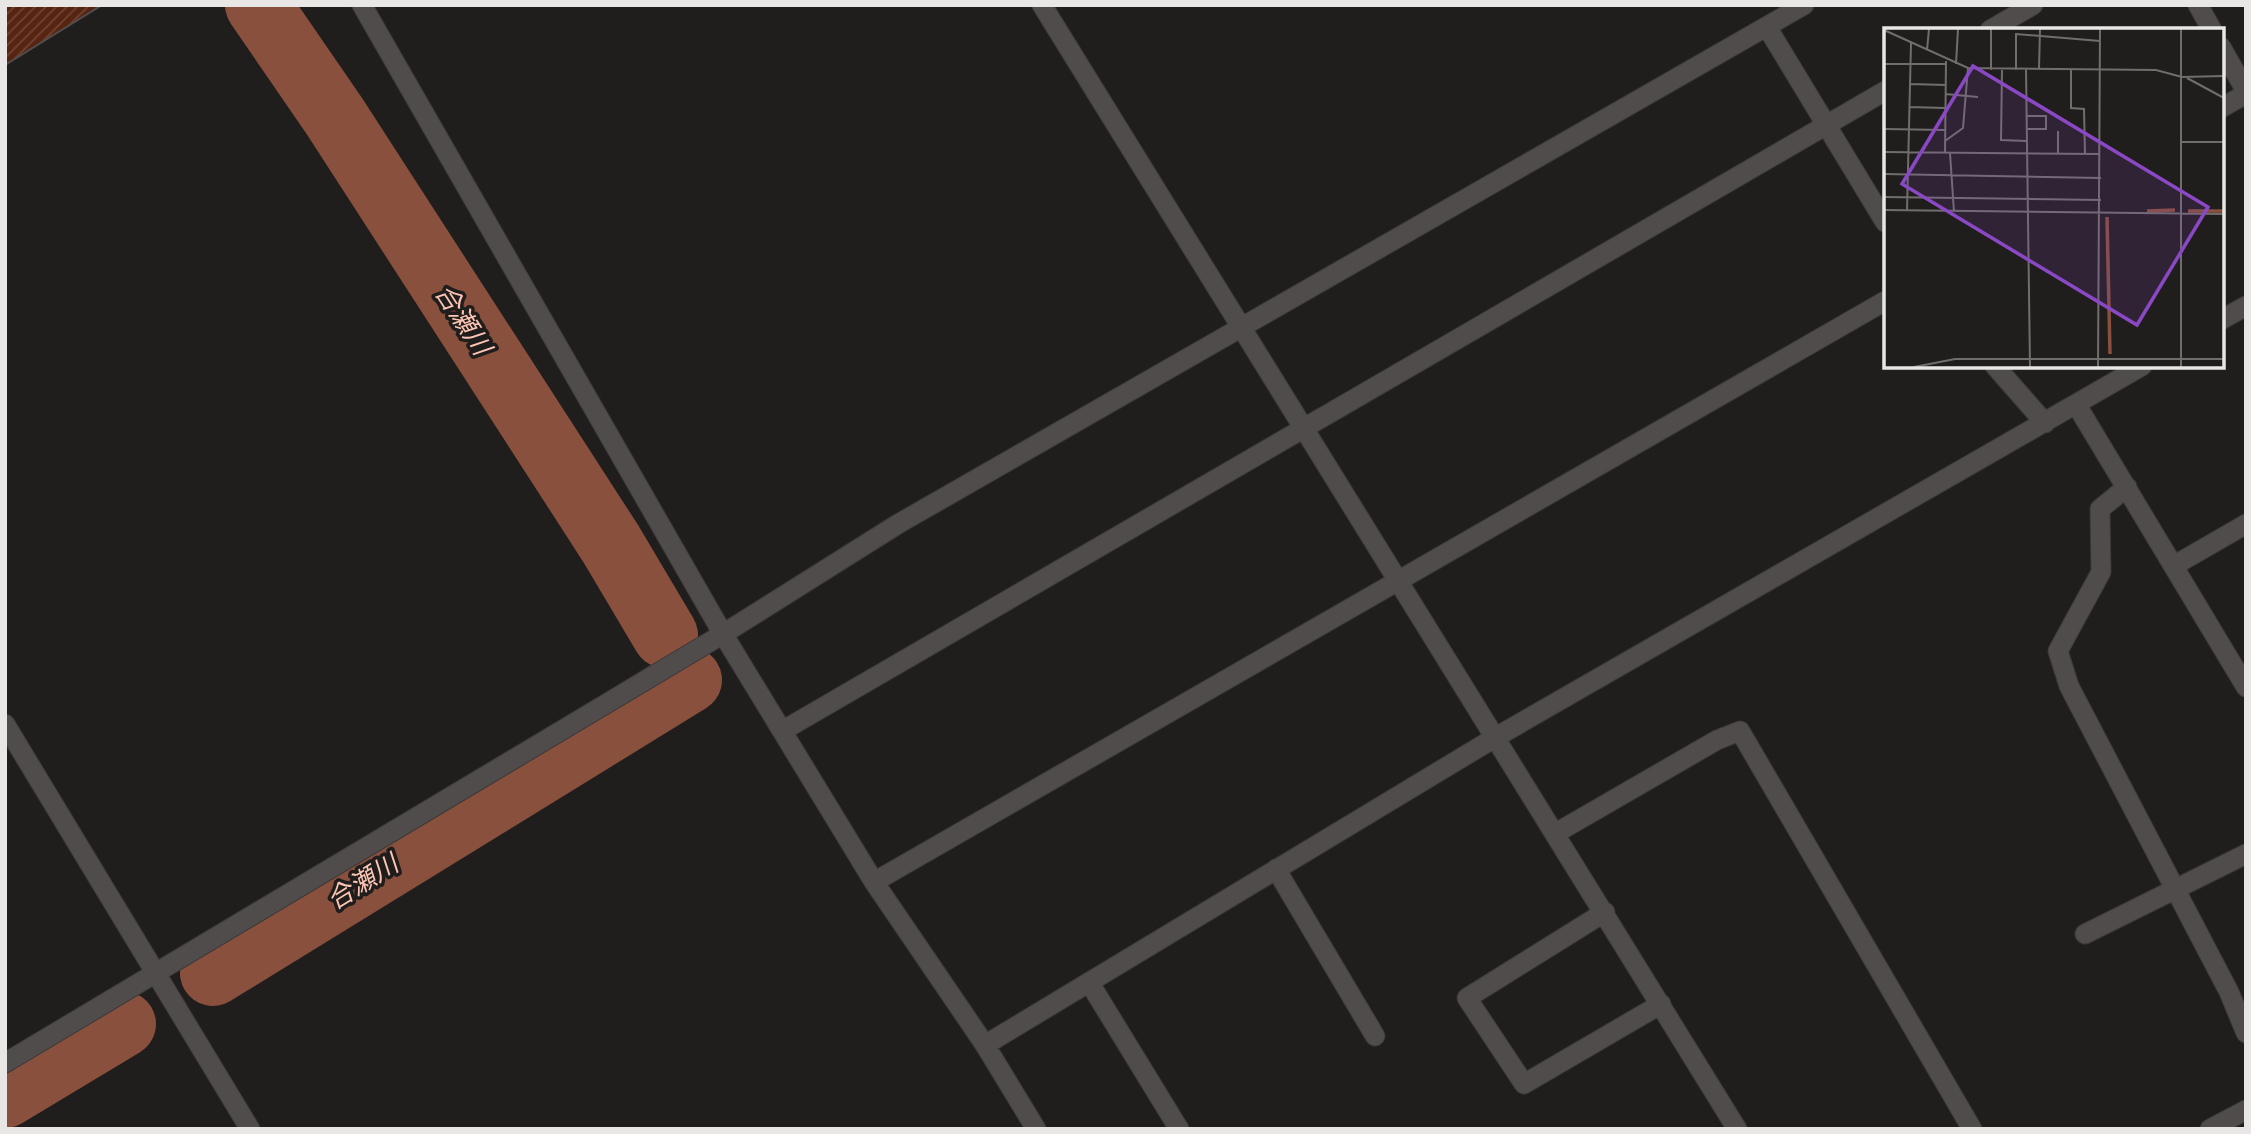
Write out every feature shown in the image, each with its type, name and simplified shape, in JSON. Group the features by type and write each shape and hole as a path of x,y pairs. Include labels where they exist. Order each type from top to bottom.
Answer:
{"street":[{"path":"362,5 723,634 874,882 985,1045 1036,1129"},
{"path":"1042,5 1737,1129"},
{"path":"5,1063 153,972 723,634 898,524 1804,5"},
{"path":"1993,28 2032,5"},
{"path":"2198,5 2210,28"},
{"path":"1767,26 1884,220"},
{"path":"2223,51 2246,92 2223,107"},
{"path":"782,731 1884,92"},
{"path":"874,882 1884,302"},
{"path":"2223,319 2246,306"},
{"path":"1997,368 2045,423"},
{"path":"985,1045 1496,737 2139,368"},
{"path":"2076,404 2246,687"},
{"path":"2127,487 2100,509 2101,572 2058,651 2069,686 2175,889 2246,1033"},
{"path":"2175,565 2246,524"},
{"path":"5,724 250,1129"},
{"path":"1556,833 1717,740 1740,730 1972,1129"},
{"path":"2085,934 2246,854"},
{"path":"1276,869 1375,1036"},
{"path":"1605,912 1467,998 1524,1084 1661,1004"},
{"path":"1089,982 1179,1129"},
{"path":"2210,1129 2246,1110"}],"building":[{"path":"5,5 102,5 5,65"}],"waterway":[{"name":"合瀬川","path":"258,5 335,117 611,544 665,635"},
{"name":"合瀬川","path":"213,973 689,680"},
{"name":"合瀬川","path":"5,1095 123,1024"}]}
